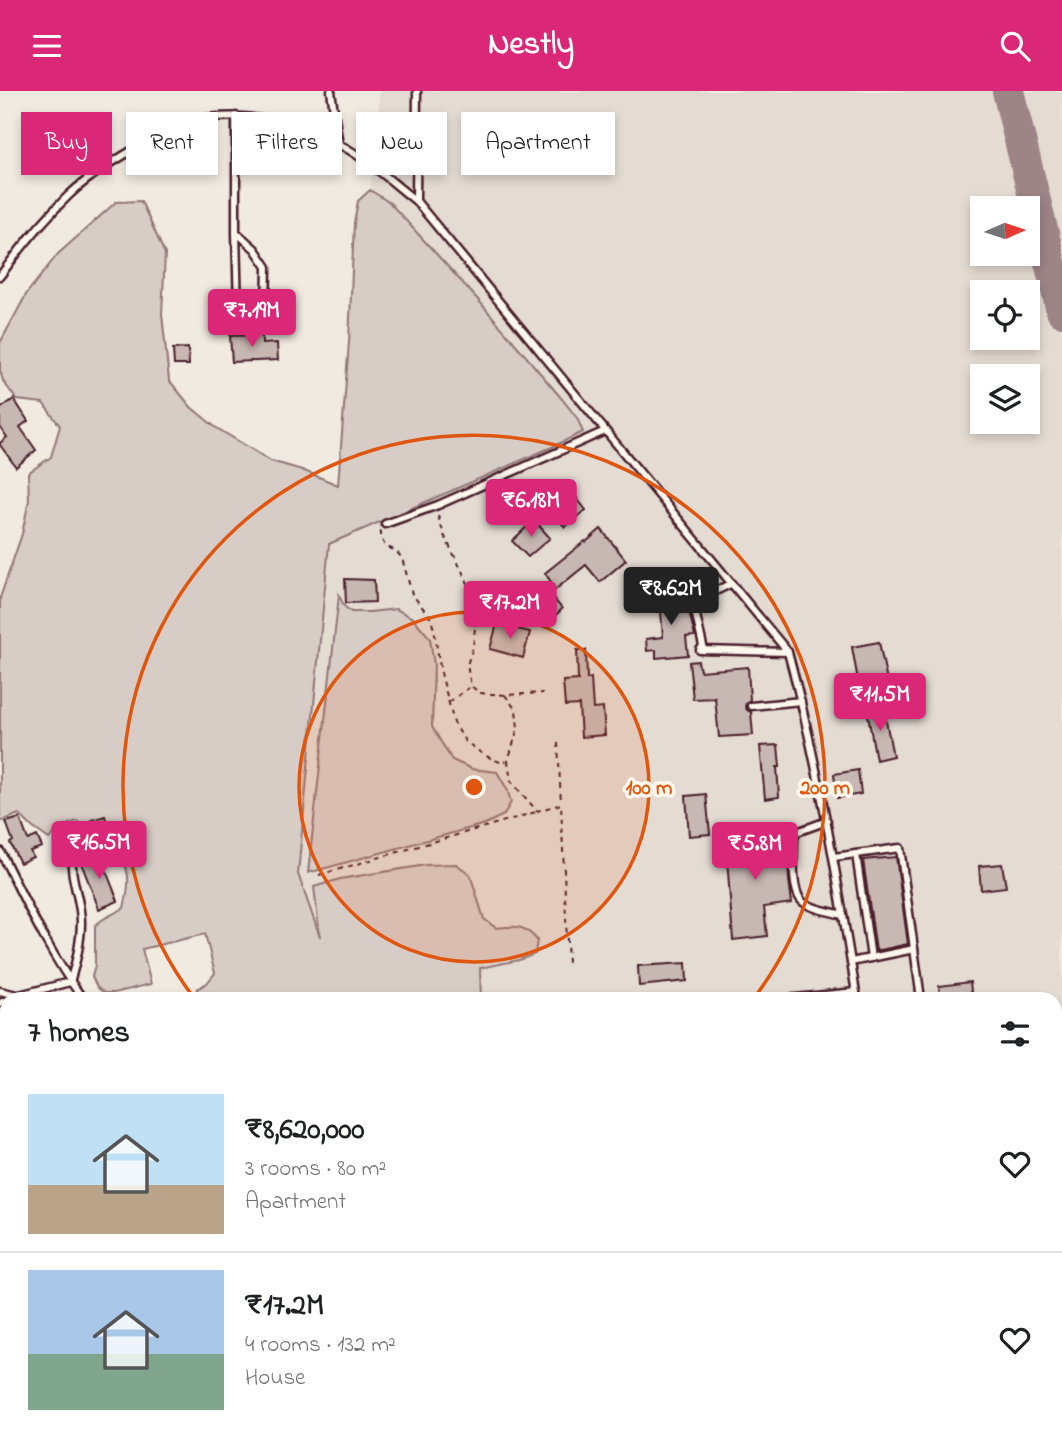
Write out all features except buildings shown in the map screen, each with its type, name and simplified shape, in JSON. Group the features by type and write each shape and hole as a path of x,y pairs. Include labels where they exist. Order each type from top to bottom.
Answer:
{"lane":[{"path":"331,91 334,112"},
{"path":"416,201 417,91"},
{"path":"0,276 21,247 70,194 109,164 159,135 192,120 232,116"},
{"path":"342,147 416,201 788,652 802,701 827,821 856,992"},
{"path":"236,175 236,232 238,309 242,316 256,315 266,307 267,267 255,249 236,232"},
{"path":"385,524 438,505 605,431"},
{"path":"730,584 693,602 703,646 700,650 788,652"},
{"path":"751,706 802,701"},
{"path":"827,821 797,832 793,838 796,890 801,900 808,905 843,915"},
{"path":"70,982 76,964 81,924 71,868 75,844 80,837"},
{"path":"834,857 900,848 920,992"},
{"path":"0,851 42,933 78,992"},
{"path":"856,854 871,958"},
{"path":"851,962 914,949"},
{"path":"31,992 70,982"}],"path":[{"path":"438,505 444,535 467,581 471,601 473,647 467,664 471,686 480,693 543,693"},
{"path":"385,524 381,530 381,538 385,546 396,551 402,558 412,594 430,617 454,723 465,741 484,755 502,762 508,761"},
{"path":"449,702 471,686"},
{"path":"505,695 516,710 518,728 508,761 511,781 537,811"},
{"path":"558,743 568,964"},
{"path":"319,875 561,804"}],"shaded area":[{"path":"380,91 1062,91 1062,992 345,992 328,965 298,874 328,543 338,485 349,342 354,223 358,201 370,190 372,175 447,175 447,112 378,112"}],"green space":[{"path":"370,190 390,203 480,302 562,399 577,418 583,432 329,544 298,874 320,937 314,887 340,879 426,865 456,864 470,874 484,919 496,928 514,927 528,931 537,940 535,954 480,968 481,992 196,992 215,973 205,934 142,949 151,984 118,992 103,992 92,977 95,965 95,926 124,908 128,881 124,863 110,851 86,840 85,827 77,821 63,826 49,839 19,814 0,822 0,598 22,534 29,500 28,473 51,457 60,426 43,403 17,400 3,381 0,370 0,343 27,293 58,254 116,202 141,201 165,254 162,314 169,380 191,407 215,427 271,461 338,485 349,342 354,223 358,201"},
{"path":"339,595 344,606 351,612 396,609 413,618 430,638 434,665 432,727 452,760 472,769 497,772 511,802 504,815 485,824 308,873"}],"taxiway":[{"path":"1008,91 1062,311"}]}
